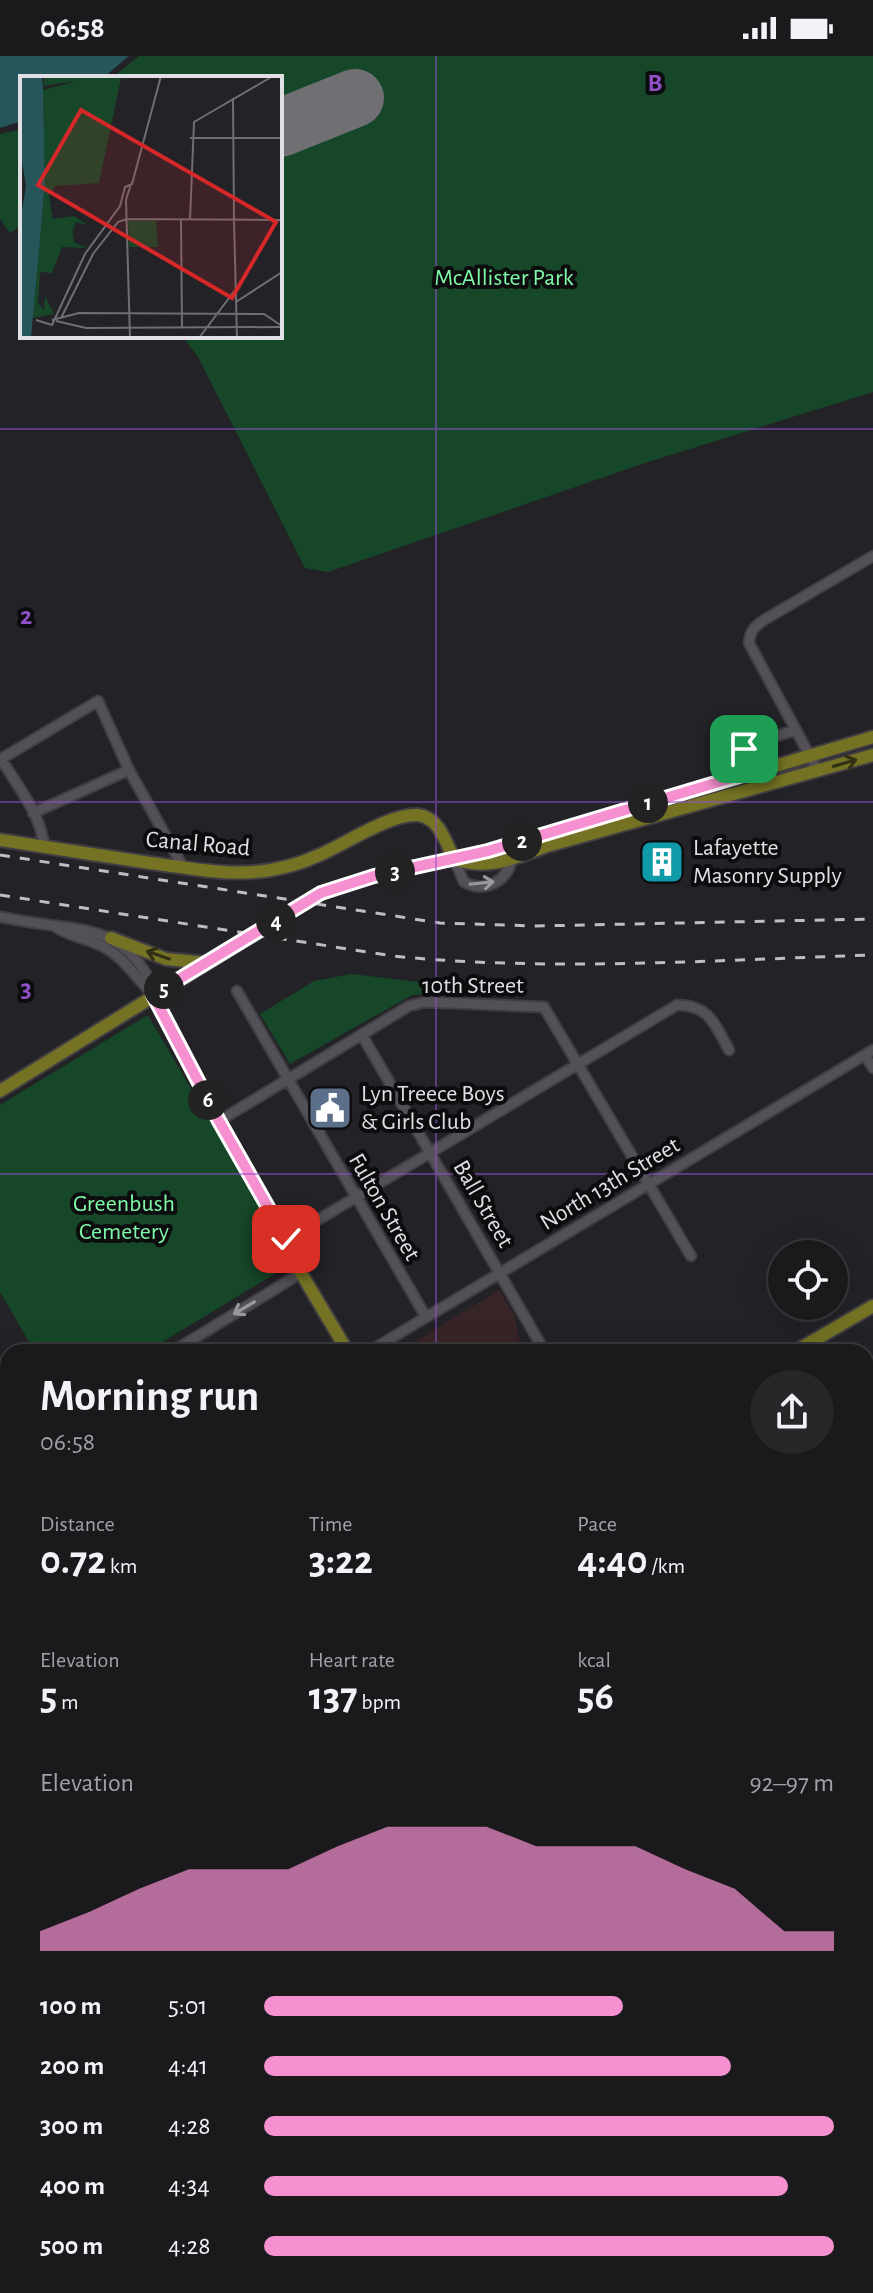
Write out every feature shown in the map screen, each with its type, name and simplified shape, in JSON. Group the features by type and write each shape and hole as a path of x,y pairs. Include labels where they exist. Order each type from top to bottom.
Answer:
{"main road":[{"path":"0,1091 321,893 374,876 454,859 873,737"},
{"path":"454,859 472,865 512,859 547,846 873,755"},
{"name":"Canal Road","path":"0,840 232,873 275,869 318,856 410,815 423,815 440,830 454,859"},
{"path":"111,938 166,959 207,963"},
{"path":"153,995 286,1239 301,1273 343,1344"},
{"path":"808,1344 873,1306"}],"street":[{"path":"818,771 749,643 749,636 753,628 764,620 873,556"},
{"path":"44,847 43,835 33,813 1,759 98,701 129,770 183,867"},
{"path":"749,773 744,755 747,745 796,730"},
{"path":"33,813 129,770"},
{"path":"454,859 464,882 475,886 502,880 507,876 512,859"},
{"path":"0,917 88,930 111,938 133,956 146,972 152,982 153,995"},
{"path":"53,926 117,955 153,995"},
{"name":"Fulton Street","path":"237,991 426,1317"},
{"name":"10th Street","path":"219,1121 409,1006 425,1002 544,1007 579,1063"},
{"path":"286,1239 677,1005 690,1005 710,1017 729,1050"},
{"name":"Ball Street","path":"362,1035 540,1344"},
{"path":"869,1052 873,1068"},
{"name":"North 13th Street","path":"381,1344 869,1052"},
{"path":"579,1063 691,1256"},
{"path":"184,1344 301,1273"}],"shaded area":[{"path":"499,1290 515,1317 522,1344 411,1344"}],"green space":[{"name":"McAllister Park","path":"139,56 873,56 873,392 645,463 328,572 305,568 198,357 184,338 282,338 282,76 114,76"},
{"path":"20,129 20,226 10,233 0,219 0,134"},
{"path":"351,974 436,984 434,994 412,995 290,1064 260,1014 314,981"},
{"name":"Greenbush Cemetery","path":"149,1017 280,1240 284,1254 282,1263 273,1275 159,1344 30,1344 0,1292 0,1105"}],"water":[{"path":"0,56 129,56 105,76 20,76 20,122 0,128"}],"runway":[{"path":"282,127 355,98"}],"railway":[{"path":"0,855 440,923 535,926 873,919"},
{"path":"0,895 393,956 452,961 572,964 873,955"}],"place":[{"name":"Lafayette Masonry Supply","path":"662,862"},
{"name":"Lyn Treece Boys & Girls Club","path":"330,1108"}],"route":[{"path":"286,1239 153,995 321,893 374,876 488,851 749,773 744,749"}]}
